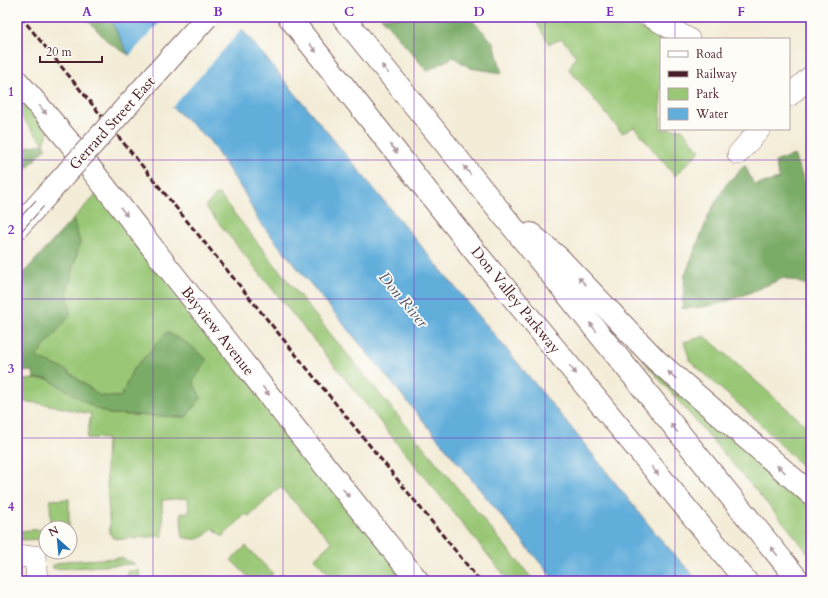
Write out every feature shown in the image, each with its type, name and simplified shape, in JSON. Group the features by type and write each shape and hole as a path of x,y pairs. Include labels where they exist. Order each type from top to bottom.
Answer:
{"main road":[{"name":"Gerrard Street East","path":"17,228 208,17"},
{"name":"Don Valley Parkway","path":"289,17 473,248 746,581"},
{"path":"343,17 799,581"},
{"name":"Bayview Avenue","path":"17,82 40,106 418,581"},
{"path":"491,200 559,258 656,360 811,494"}],"street":[{"path":"651,17 687,38"},
{"path":"790,95 811,76"},
{"path":"738,154 759,130"},
{"path":"17,557 35,556 37,581"}],"green space":[{"path":"85,17 109,17 129,55 109,43"},
{"path":"381,17 469,17 494,43 502,73 470,68 453,57 427,71"},
{"path":"621,17 660,39 660,130 683,130 700,151 675,176 634,127 622,133 569,69 576,56 562,39 549,44 534,18"},
{"path":"17,89 50,127 44,144 17,112"},
{"path":"44,144 46,148 17,179 17,148"},
{"path":"794,155 807,188 811,190 811,286 784,278 747,294 721,303 695,308 682,308 685,275 710,212 727,183 745,165 754,185 779,179 775,162"},
{"path":"99,191 409,581 336,581 314,559 332,542 280,487 249,517 246,514 222,537 213,528 202,537 196,539 182,537 181,513 189,512 188,498 162,500 163,536 121,539 113,538 110,534 106,465 107,439 87,438 91,414 45,404 18,402 17,435 17,372 18,380 48,379 109,414 186,417 167,333 132,371 121,397 100,396 66,370 35,357 70,315 67,291 80,242 73,219"},
{"path":"218,193 315,315 534,581 509,581 205,206"},
{"path":"73,219 80,242 67,291 70,315 36,357 66,370 100,396 121,397 132,371 167,332 190,345 207,360 193,382 201,398 186,417 109,414 95,408 48,379 34,379 33,371 17,372 17,280"},
{"path":"705,336 811,430 811,464 803,467 753,417 690,361 684,342"},
{"path":"643,360 811,509 811,557 789,529"},
{"path":"69,499 69,520 51,520 50,500"},
{"path":"38,530 38,539 17,540 17,531"},
{"path":"246,546 273,574 265,581 252,581 231,560"},
{"path":"122,558 135,564 54,569 52,566 65,561"},
{"path":"139,570 140,581 128,581 127,571"}],"water":[{"name":"Don River","path":"109,17 232,17 569,425 657,535 698,581 555,581 258,220 245,194 209,140 171,106 129,55"}],"pier":[{"path":"165,17 234,17 243,28 171,109 128,57"}],"tram line":[{"path":"17,221 201,17"},
{"path":"17,236 214,17"}],"railway":[{"path":"21,17 480,581"}]}
